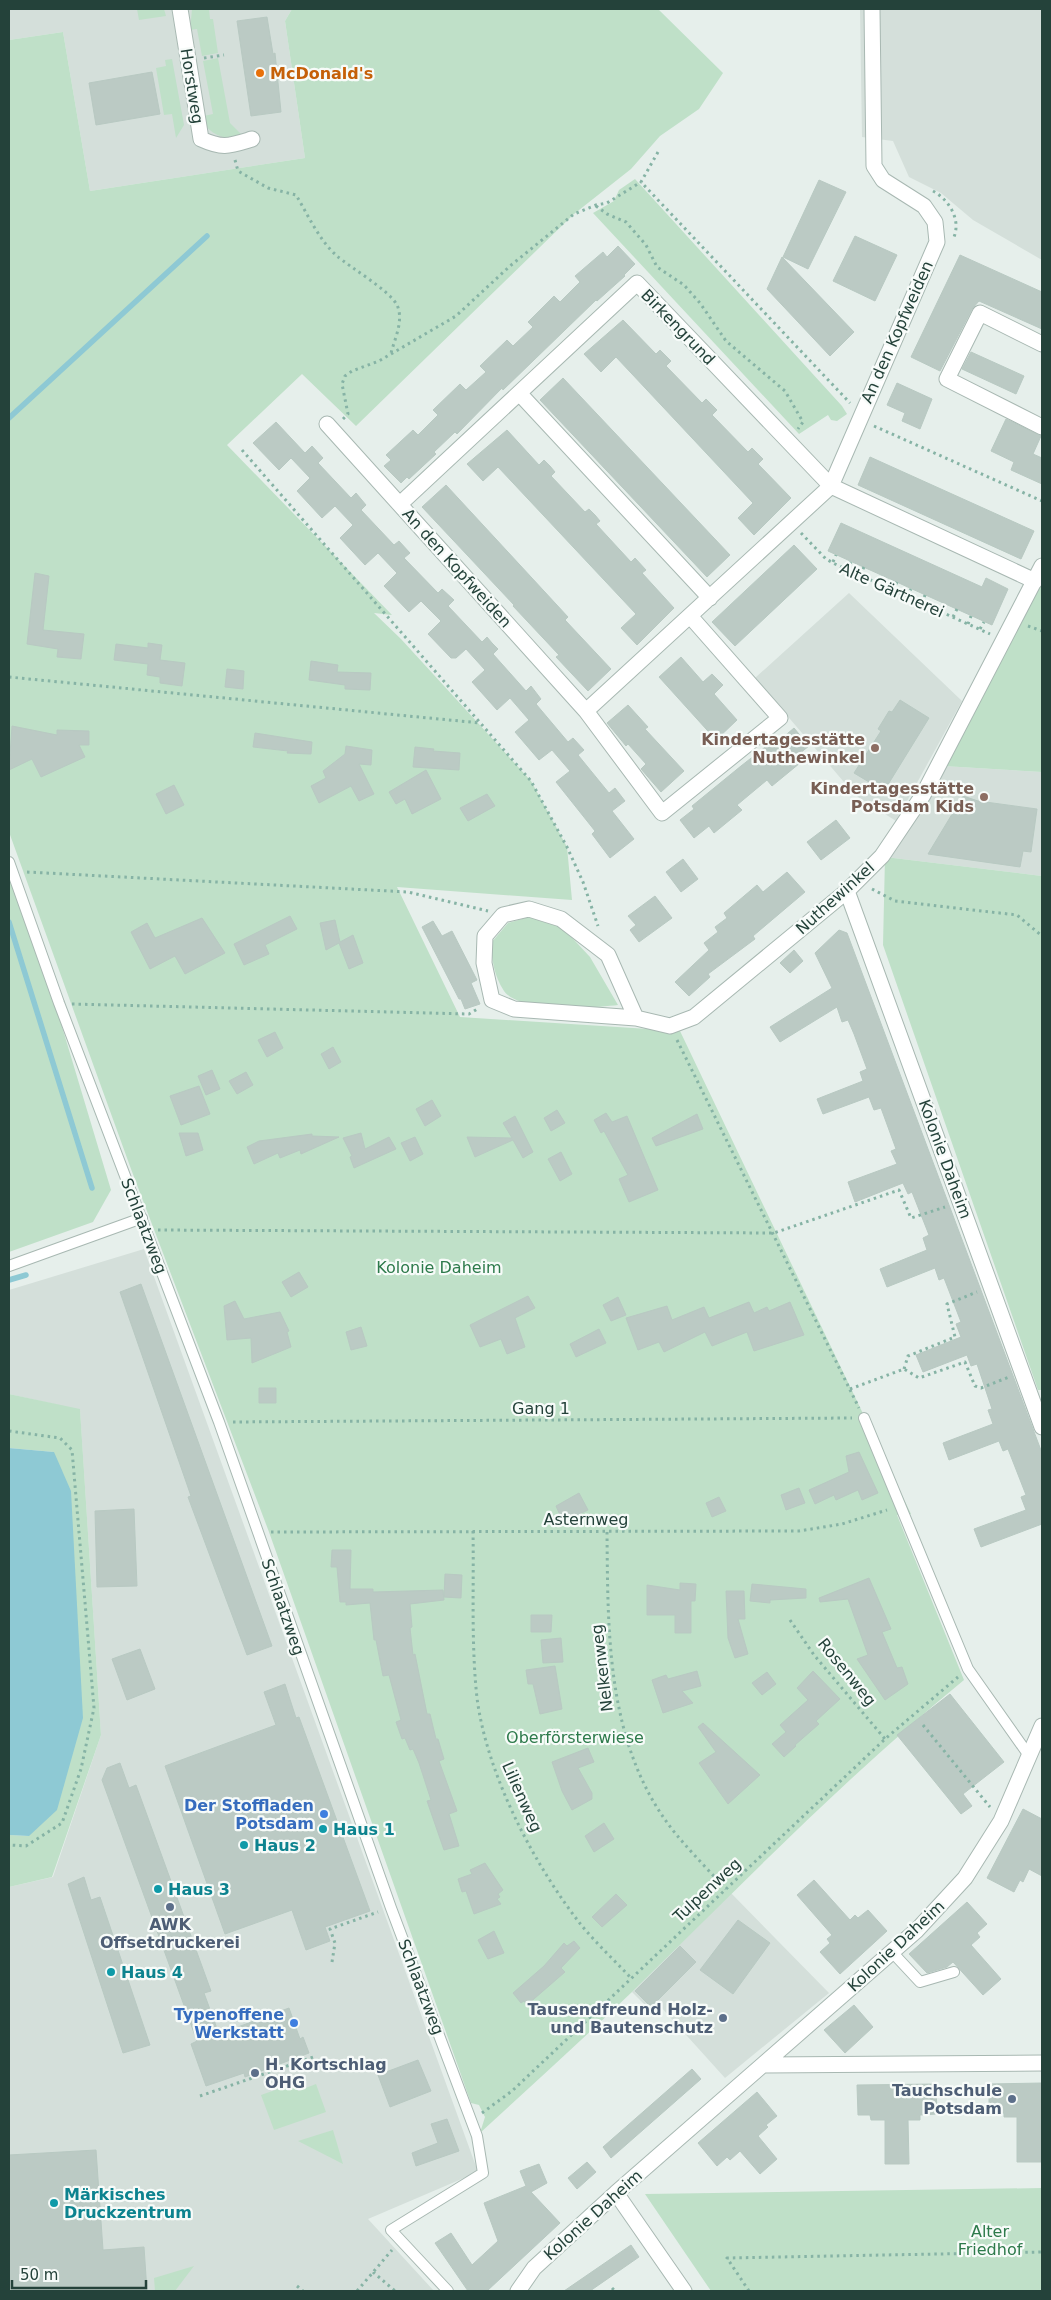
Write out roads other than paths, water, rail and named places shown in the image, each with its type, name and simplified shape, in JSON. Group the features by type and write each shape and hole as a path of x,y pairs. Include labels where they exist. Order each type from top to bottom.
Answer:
{"street":[{"name":"Horstweg","path":"180,9 201,139 216,146 232,145 252,139"},
{"name":"An den Kopfweiden","path":"586,712 831,486 937,242 935,222 924,206 883,180 874,166 872,9"},
{"name":"Birkengrund","path":"400,504 637,283 831,486"},
{"path":"1042,344 980,313 947,379 1042,427"},
{"path":"519,393 710,598"},
{"name":"An den Kopfweiden","path":"327,424 586,712 662,813 780,718 690,616"},
{"path":"831,486 1035,581"},
{"name":"Nuthewinkel","path":"636,1018 670,1026 694,1017 852,886 882,856 923,795 1042,566"},
{"name":"Kolonie Daheim","path":"852,886 960,1202 1042,1427"},
{"path":"529,909 561,919 608,955 636,1018 514,1009 492,1000 484,963 485,936 503,915 529,909"},
{"name":"Kolonie Daheim","path":"518,2291 534,2268 616,2193 917,1930 965,1878 1001,1821 1042,1726"},
{"path":"764,2065 1042,2064"},
{"path":"616,2193 684,2291"}],"lane":[{"name":"Schlaatzweg","path":"10,867 59,1003 219,1422 391,1908 477,2136 483,2173 391,2230 448,2291"},
{"path":"9,1266 142,1218"},
{"path":"864,1418 968,1669 1030,1757"},
{"path":"892,1952 920,1982 954,1972"}],"water":[{"path":"9,1448 54,1452 71,1491 83,1718 57,1810 29,1836 9,1835"}],"waterway":[{"path":"9,418 207,236"},
{"path":"9,922 92,1188"},
{"path":"9,1280 26,1275"}],"place":[{"name":"McDonald's","path":"260,73"},
{"name":"Kindertagesstätte Nuthewinkel","path":"875,748"},
{"name":"Kindertagesstätte Potsdam Kids","path":"984,797"},
{"name":"Der Stoffladen Potsdam","path":"324,1814"},
{"name":"Haus 1","path":"323,1829"},
{"name":"Haus 2","path":"244,1845"},
{"name":"Haus 3","path":"158,1889"},
{"name":"AWK Offsetdruckerei","path":"170,1907"},
{"name":"Haus 4","path":"111,1972"},
{"name":"Tausendfreund Holz- und Bautenschutz","path":"723,2018"},
{"name":"Typenoffene Werkstatt","path":"294,2023"},
{"name":"H. Kortschlag OHG","path":"255,2073"},
{"name":"Tauchschule Potsdam","path":"1012,2099"},
{"name":"Märkisches Druckzentrum","path":"54,2203"}],"park label":[{"name":"Oberförsterwiese","path":"575,1737"},
{"name":"Alter Friedhof","path":"990,2240"}]}
